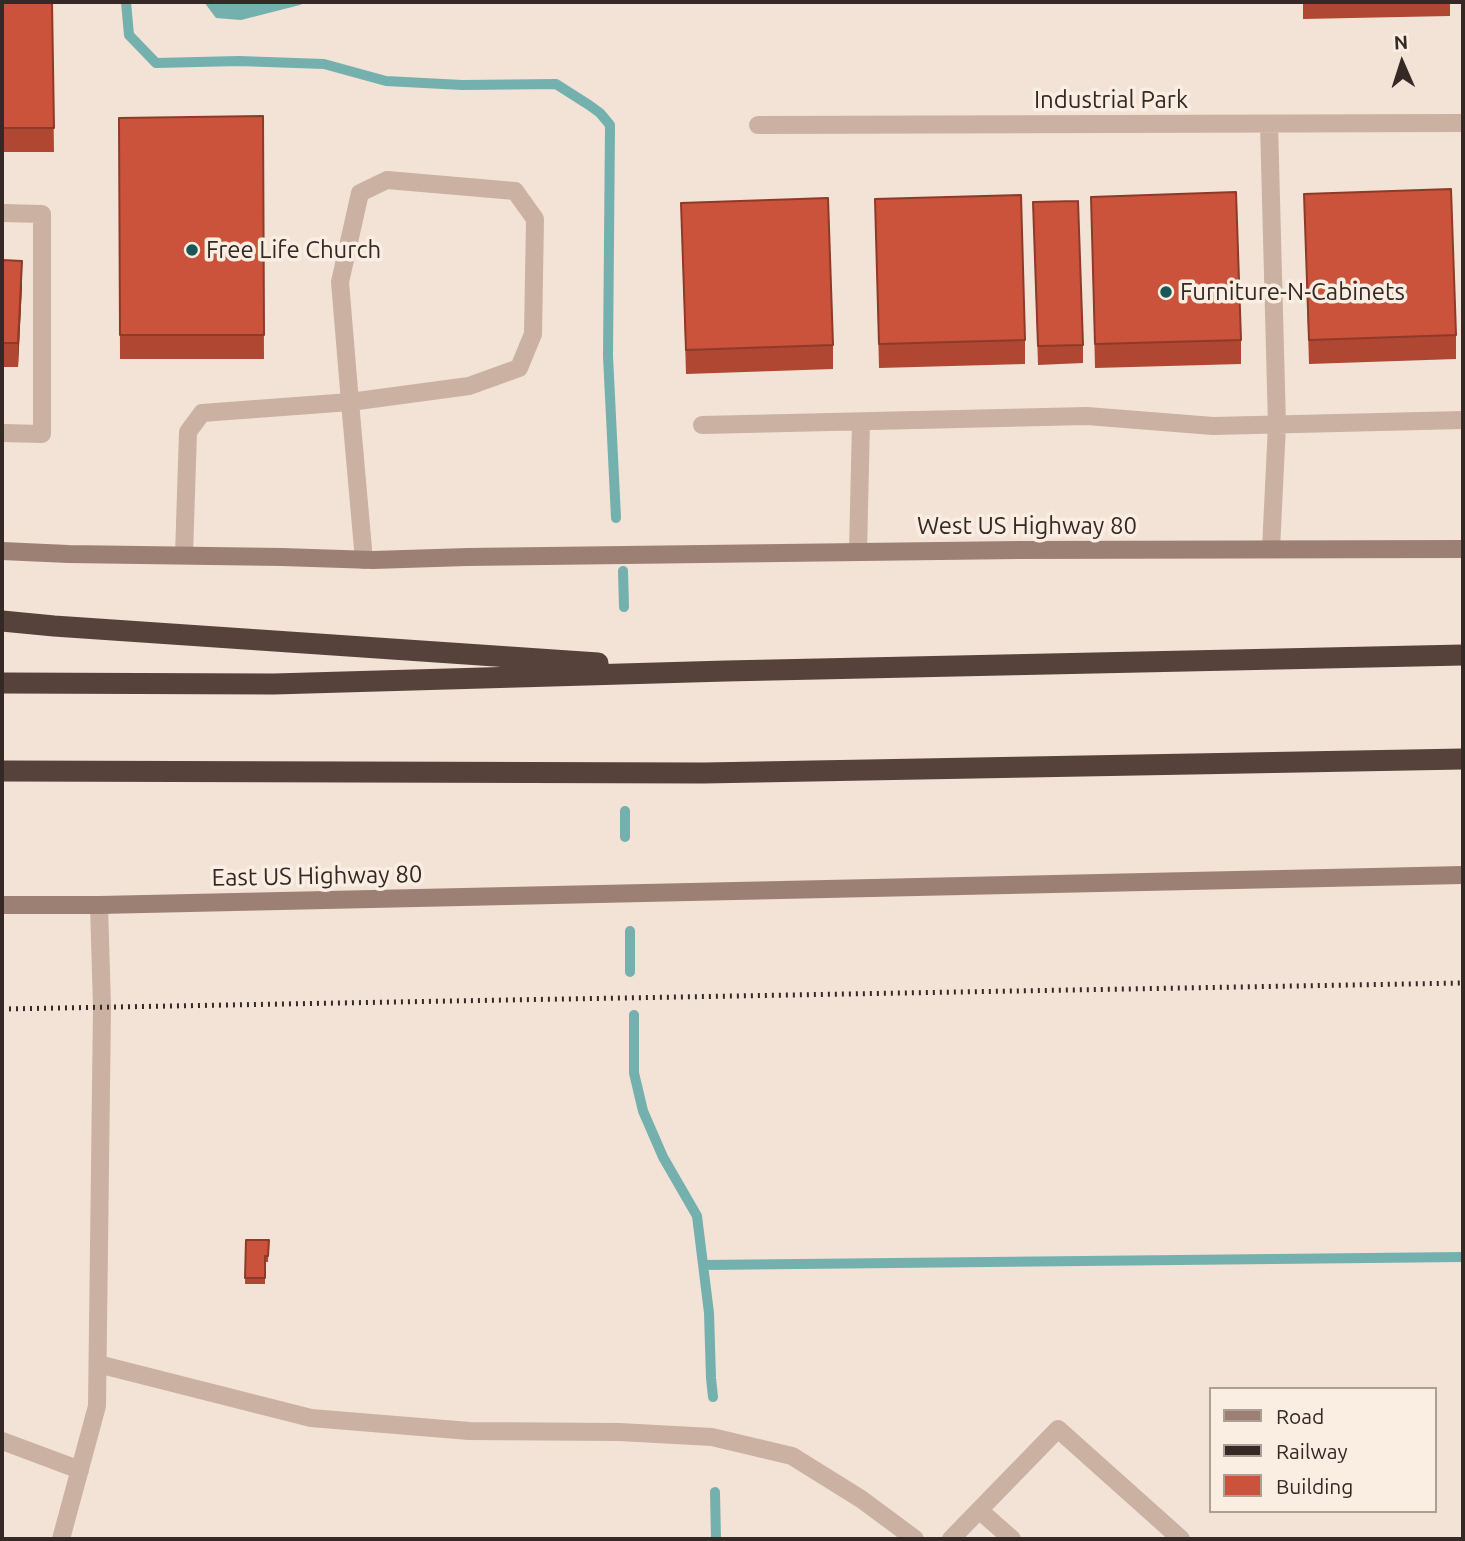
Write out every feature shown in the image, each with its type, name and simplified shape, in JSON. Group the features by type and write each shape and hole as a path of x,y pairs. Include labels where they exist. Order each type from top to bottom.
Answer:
{"highway":[{"path":"2,621 726,671"},
{"path":"2,684 274,684 1463,655"},
{"path":"2,771 704,773 1463,759"}],"main road":[{"name":"West US Highway 80","path":"364,559 858,552 1463,549"},
{"path":"2,551 364,559"},
{"name":"East US Highway 80","path":"2,905 1463,875"}],"lane":[{"name":"Industrial Park","path":"758,125 1463,123"},
{"path":"1269,124 1277,425 1272,550"},
{"path":"184,555 188,432 202,413 350,402 469,386 519,368 533,334 535,219 515,191 387,180 360,193 340,282 350,402 364,559"},
{"path":"2,213 42,215 42,434 2,433"},
{"path":"702,425 1087,416 1213,426 1463,420"},
{"path":"858,552 861,422"},
{"path":"61,1539 97,1406 102,1007 99,905"},
{"path":"98,1364 312,1418 469,1431 619,1432 712,1437 792,1456 861,1499 915,1539"},
{"path":"951,1539 1058,1429 1181,1539"},
{"path":"2,1441 80,1470"},
{"path":"979,1510 1012,1539"}],"water":[{"path":"204,2 305,2 241,20 216,18"}],"building":[{"path":"2,2 52,2 54,128 2,128"},
{"name":"Free Life Church","path":"263,116 264,335 120,335 119,118"},
{"path":"1451,189 1456,335 1309,340 1304,194"},
{"name":"Furniture-N-Cabinets","path":"1236,192 1241,340 1095,344 1091,197"},
{"path":"1021,195 1025,340 879,344 875,199"},
{"path":"1462,195 1463,195 1463,260"},
{"path":"828,198 833,345 686,350 681,203"},
{"path":"1078,201 1083,345 1038,346 1033,202"},
{"path":"2,260 22,261 18,343 2,343"},
{"path":"246,1240 269,1240 268,1256 265,1256 265,1278 245,1278"}],"waterway":[{"path":"126,2 129,35 156,63 239,61 324,64 386,81 462,85 556,84 600,113 610,125 608,356 616,518"},
{"path":"623,571 624,607"},
{"path":"625,811 625,837"},
{"path":"630,931 630,972"},
{"path":"634,1015 634,1073 643,1111 663,1157 697,1216 709,1313 713,1397"},
{"path":"703,1265 1463,1257"},
{"path":"715,1492 716,1539"}],"railway":[{"path":"2,1009 1463,983"}],"place":[{"name":"Free Life Church","path":"192,250"},
{"name":"Furniture-N-Cabinets","path":"1166,292"}]}
